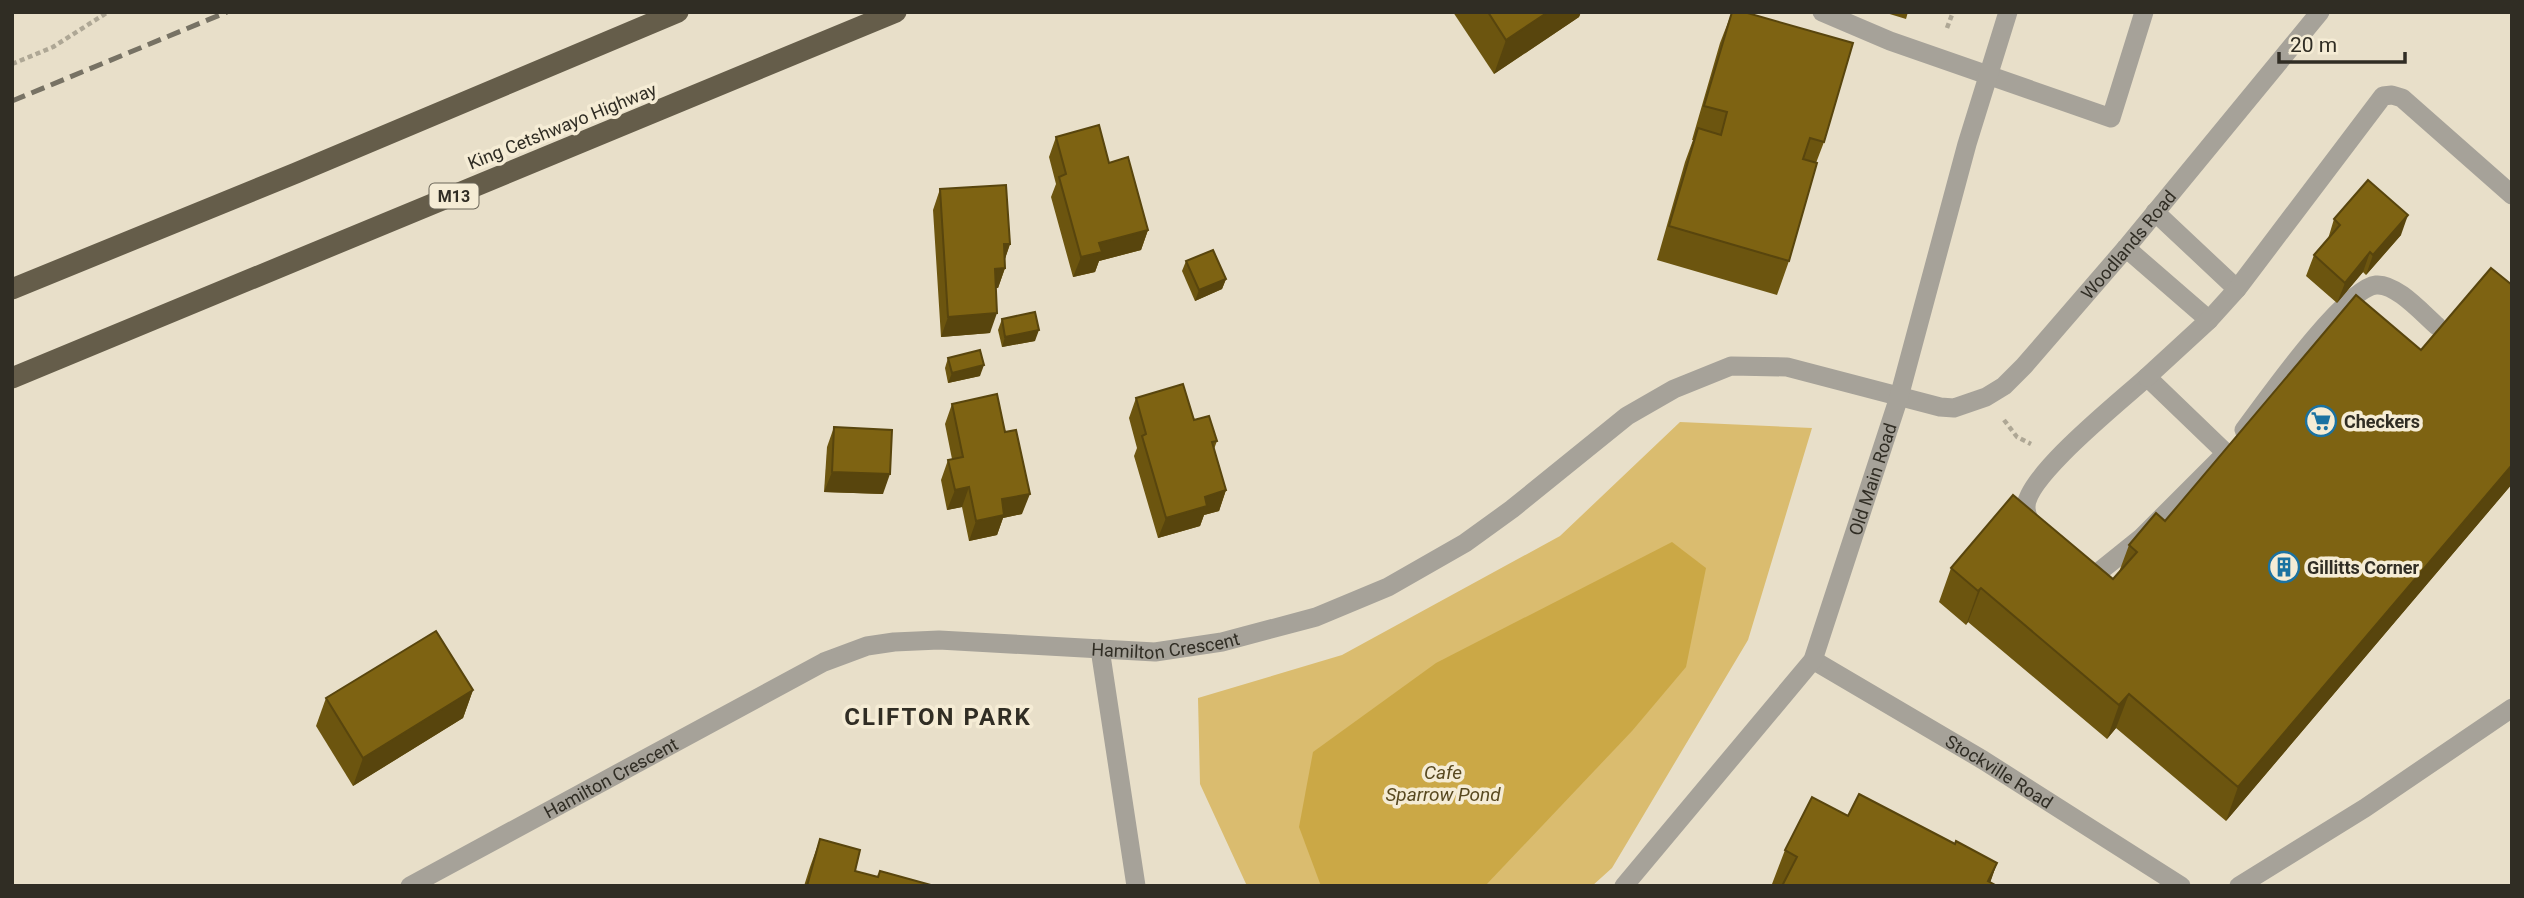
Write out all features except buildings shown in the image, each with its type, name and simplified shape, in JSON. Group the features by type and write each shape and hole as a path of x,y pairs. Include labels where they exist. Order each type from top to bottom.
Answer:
{"highway":[{"path":"12,289 678,12"},
{"name":"King Cetshwayo Highway","path":"12,378 896,12"}],"street":[{"path":"1822,12 1890,41 2111,118 2144,12"},
{"name":"Old Main Road","path":"1624,886 1813,660 1899,397 1968,144 2008,12"},
{"name":"Woodlands Road","path":"1899,397 1954,408 1986,397 2004,386 2126,248 2320,12"},
{"path":"2437,326 2392,288 2376,285 2359,292 2323,330 2226,453 2141,538 2095,575 2080,574 2063,563 2031,524 2026,508 2029,495 2057,458 2209,320 2237,289 2383,96 2402,98 2512,195"},
{"path":"2155,212 2237,289"},
{"path":"2126,248 2209,320"},
{"name":"Hamilton Crescent","path":"410,886 667,745 845,653 894,642 939,640 1155,652 1222,642 1316,617 1388,587 1465,543 1512,509 1627,416 1674,389 1731,366 1787,367 1899,397"},
{"path":"2147,377 2226,453"},
{"path":"1100,649 1136,886"},
{"name":"Stockville Road","path":"1813,660 1983,760 2181,886"},
{"path":"2239,886 2365,808 2512,708"}],"path":[{"path":"12,64 53,47 108,12"},
{"path":"1986,397 2017,437 2057,458"}],"shaded area":[{"path":"1680,422 1812,428 1748,640 1612,868 1592,886 1247,886 1200,784 1198,698 1342,655 1560,536"}],"water":[{"name":"Cafe Sparrow Pond","path":"1672,542 1706,568 1686,667 1632,731 1485,886 1321,886 1299,827 1313,752 1436,663"}],"railway":[{"path":"12,101 227,12"}],"place":[{"name":"Checkers","path":"2321,421"},
{"name":"Gillitts Corner","path":"2284,567"}],"district":[{"name":"CLIFTON PARK","path":"938,717"}]}
